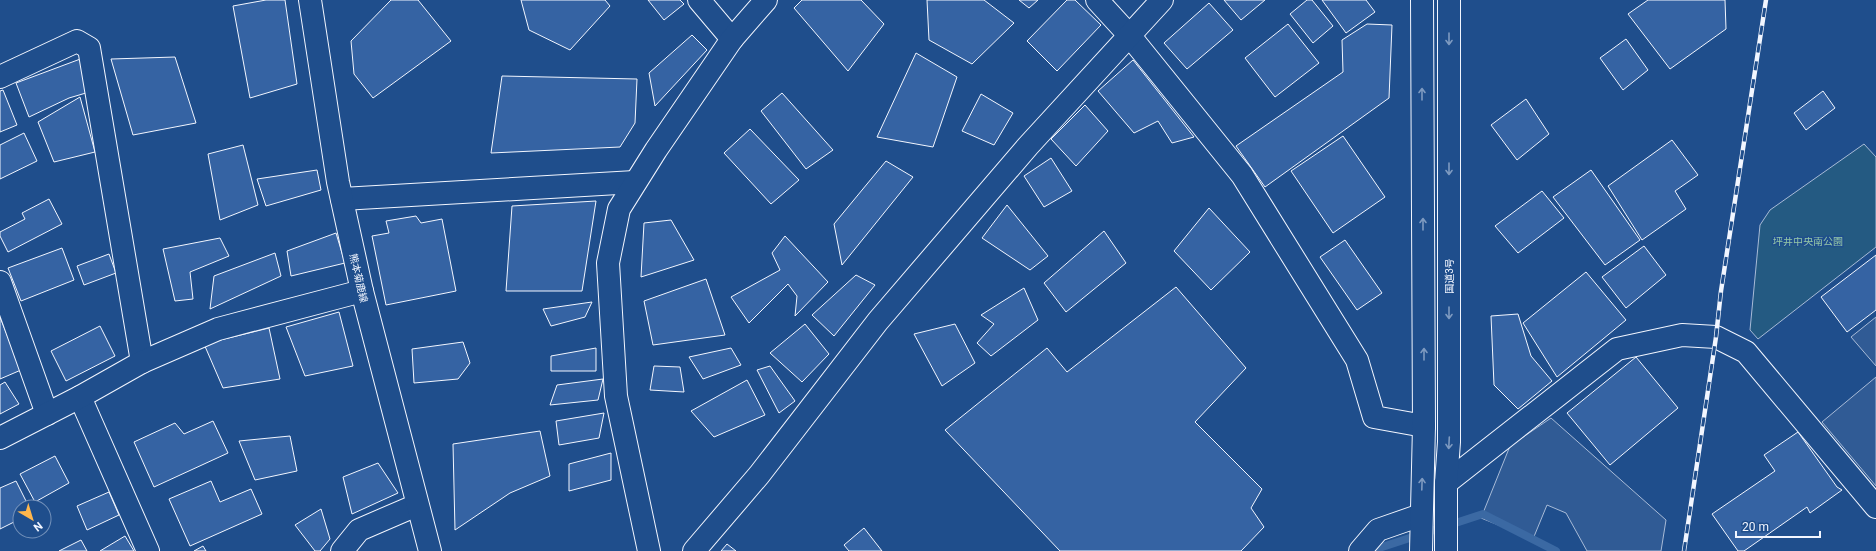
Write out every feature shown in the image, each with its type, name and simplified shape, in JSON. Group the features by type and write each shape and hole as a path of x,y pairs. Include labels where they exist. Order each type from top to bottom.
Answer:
{"main road":[{"name":"熊本菊鹿線","path":"310,0 342,199 362,291 430,551"},
{"path":"699,0 732,39"},
{"path":"649,551 616,396 608,263 619,209 635,182 732,39 766,0"},
{"path":"1097,0 1129,35 1242,175 1357,360 1374,417 1424,426"},
{"path":"694,551 759,475 878,321 1028,146 1162,0"},
{"path":"1421,551 1424,426 1422,0"},
{"name":"国道3号","path":"1446,551 1446,483 1449,442 1449,0"},
{"path":"0,77 77,41 89,48 142,362"},
{"path":"342,199 635,182"},
{"path":"0,282 47,414"},
{"path":"0,438 80,397 142,362 218,329 362,291"},
{"path":"1446,483 1617,349 1682,335 1716,337 1746,352 1876,507"},
{"path":"80,397 148,551"},
{"path":"342,551 360,530 417,505"},
{"path":"1360,551 1378,530 1421,516"}],"green space":[{"name":"坪井中央南公園","path":"1864,144 1876,157 1876,247 1758,339 1750,330 1760,225 1770,210"}],"shaded area":[{"path":"1876,317 1876,366 1851,337"},
{"path":"1876,377 1876,486 1822,422"},
{"path":"1551,418 1666,520 1661,551 1587,551 1566,513 1547,505 1533,539 1481,518 1510,446"}],"building":[{"path":"266,0 285,0 297,84 250,98 233,6"},
{"path":"391,0 418,0 451,41 373,98 354,74 351,41"},
{"path":"521,0 605,0 610,6 570,50 529,30"},
{"path":"648,0 680,0 684,4 664,20"},
{"path":"802,0 861,0 884,24 848,71 794,8"},
{"path":"927,0 984,0 1014,23 972,64 929,40"},
{"path":"1019,0 1038,0 1029,8"},
{"path":"1067,0 1075,0 1101,25 1057,71 1027,41"},
{"path":"1224,0 1265,0 1241,20"},
{"path":"1307,0 1312,0 1333,26 1313,43 1290,14"},
{"path":"1322,0 1366,0 1375,12 1346,33"},
{"path":"1648,0 1725,0 1726,29 1670,69 1628,14"},
{"path":"1209,3 1233,30 1187,69 1164,43"},
{"path":"1288,24 1319,63 1275,97 1245,58"},
{"path":"1367,24 1392,25 1389,98 1265,187 1236,146 1343,72 1342,40"},
{"path":"692,35 707,50 655,106 649,73"},
{"path":"1626,39 1648,70 1623,90 1600,58"},
{"path":"916,53 957,77 933,147 877,137"},
{"path":"175,57 196,123 133,135 111,59"},
{"path":"83,58 96,90 69,98 29,117 16,83"},
{"path":"1133,60 1194,137 1172,143 1158,121 1134,133 1098,91"},
{"path":"502,76 637,79 635,123 620,147 491,153"},
{"path":"3,90 17,125 0,132 0,91"},
{"path":"1823,91 1835,108 1806,130 1794,113"},
{"path":"782,93 833,150 806,169 761,111"},
{"path":"981,94 1013,113 994,145 962,131"},
{"path":"80,97 95,152 54,162 38,122"},
{"path":"1526,99 1549,134 1517,160 1491,125"},
{"path":"1085,105 1108,131 1076,166 1051,139"},
{"path":"750,129 799,180 771,204 724,153"},
{"path":"24,133 37,161 0,179 0,145"},
{"path":"1343,136 1385,197 1333,233 1291,171"},
{"path":"1672,140 1698,175 1675,191 1686,209 1642,240 1608,186"},
{"path":"243,145 258,205 220,220 208,154"},
{"path":"1051,158 1072,191 1044,207 1024,176"},
{"path":"886,161 913,177 842,265 834,224"},
{"path":"317,170 321,190 266,206 257,179"},
{"path":"1591,170 1640,240 1605,265 1553,197"},
{"path":"1542,191 1564,218 1518,253 1495,226"},
{"path":"49,199 62,224 8,252 0,236 0,232 25,219 22,213"},
{"path":"596,201 582,291 506,291 512,206"},
{"path":"1007,205 1048,256 1030,270 982,238"},
{"path":"1209,208 1250,252 1211,290 1174,251"},
{"path":"416,216 421,223 442,219 456,291 386,305 372,236 389,233 386,221"},
{"path":"671,220 694,260 641,277 644,223"},
{"path":"1104,231 1126,263 1066,312 1044,283"},
{"path":"336,233 345,263 291,276 287,251"},
{"path":"785,236 828,282 795,316 797,296 788,284 749,323 731,297 780,270 772,253"},
{"path":"220,238 229,256 190,272 193,299 175,301 163,249"},
{"path":"1345,240 1382,293 1357,310 1320,257"},
{"path":"1644,246 1666,275 1626,308 1602,277"},
{"path":"62,248 74,280 21,301 8,268"},
{"path":"275,253 281,276 210,309 214,276"},
{"path":"109,254 116,273 84,285 77,266"},
{"path":"1876,255 1876,310 1847,332 1821,297"},
{"path":"1586,272 1626,320 1557,377 1523,323"},
{"path":"856,275 875,285 834,336 812,315"},
{"path":"706,279 725,335 653,345 644,301"},
{"path":"1176,287 1246,368 1195,422 1262,489 1251,508 1264,527 1241,551 1060,551 945,430 1047,348 1067,372"},
{"path":"1024,288 1038,320 991,356 977,343 994,324 981,315"},
{"path":"592,302 585,317 551,326 543,309"},
{"path":"339,312 353,366 305,376 286,327"},
{"path":"1518,314 1531,356 1552,381 1518,409 1494,385 1491,316"},
{"path":"0,317 21,370 0,379"},
{"path":"805,324 829,354 802,382 770,353"},
{"path":"955,324 975,363 942,386 914,334"},
{"path":"100,326 115,356 66,381 51,351"},
{"path":"269,328 280,379 223,388 204,344"},
{"path":"463,342 470,363 458,379 414,383 412,349"},
{"path":"596,348 596,371 551,371 551,356"},
{"path":"731,348 741,365 703,379 689,357"},
{"path":"1636,357 1678,408 1610,465 1567,413"},
{"path":"654,366 680,367 684,392 650,390"},
{"path":"770,366 795,401 779,413 757,370"},
{"path":"603,379 598,400 550,405 557,385"},
{"path":"747,380 765,415 714,437 691,411"},
{"path":"5,382 19,404 0,414 0,385"},
{"path":"604,413 599,438 559,445 556,421"},
{"path":"213,421 228,453 154,487 134,442 175,423 184,434"},
{"path":"540,431 550,476 510,493 455,530 453,444"},
{"path":"1798,432 1837,487 1842,490 1810,513 1807,507 1744,551 1738,551 1712,514 1775,471 1764,455"},
{"path":"290,436 297,471 255,480 239,441"},
{"path":"611,453 611,480 569,491 569,464"},
{"path":"55,456 69,483 40,499 33,499 20,474"},
{"path":"378,463 398,493 352,514 343,477"},
{"path":"16,481 25,499 12,499 12,523 0,529 0,488"},
{"path":"211,481 220,502 251,489 262,514 190,546 169,499"},
{"path":"109,492 119,515 87,530 77,506"},
{"path":"321,509 330,539 320,551 315,551 295,525"},
{"path":"864,528 882,551 849,551 844,545"},
{"path":"125,536 134,551 100,551"},
{"path":"81,540 87,551 59,551"},
{"path":"727,544 736,551 721,551"},
{"path":"203,546 206,551 194,551"}],"waterway":[{"path":"1377,551 1379,548 1483,514 1556,551"}],"railway":[{"path":"1684,551 1716,337 1721,291 1766,0"}]}
